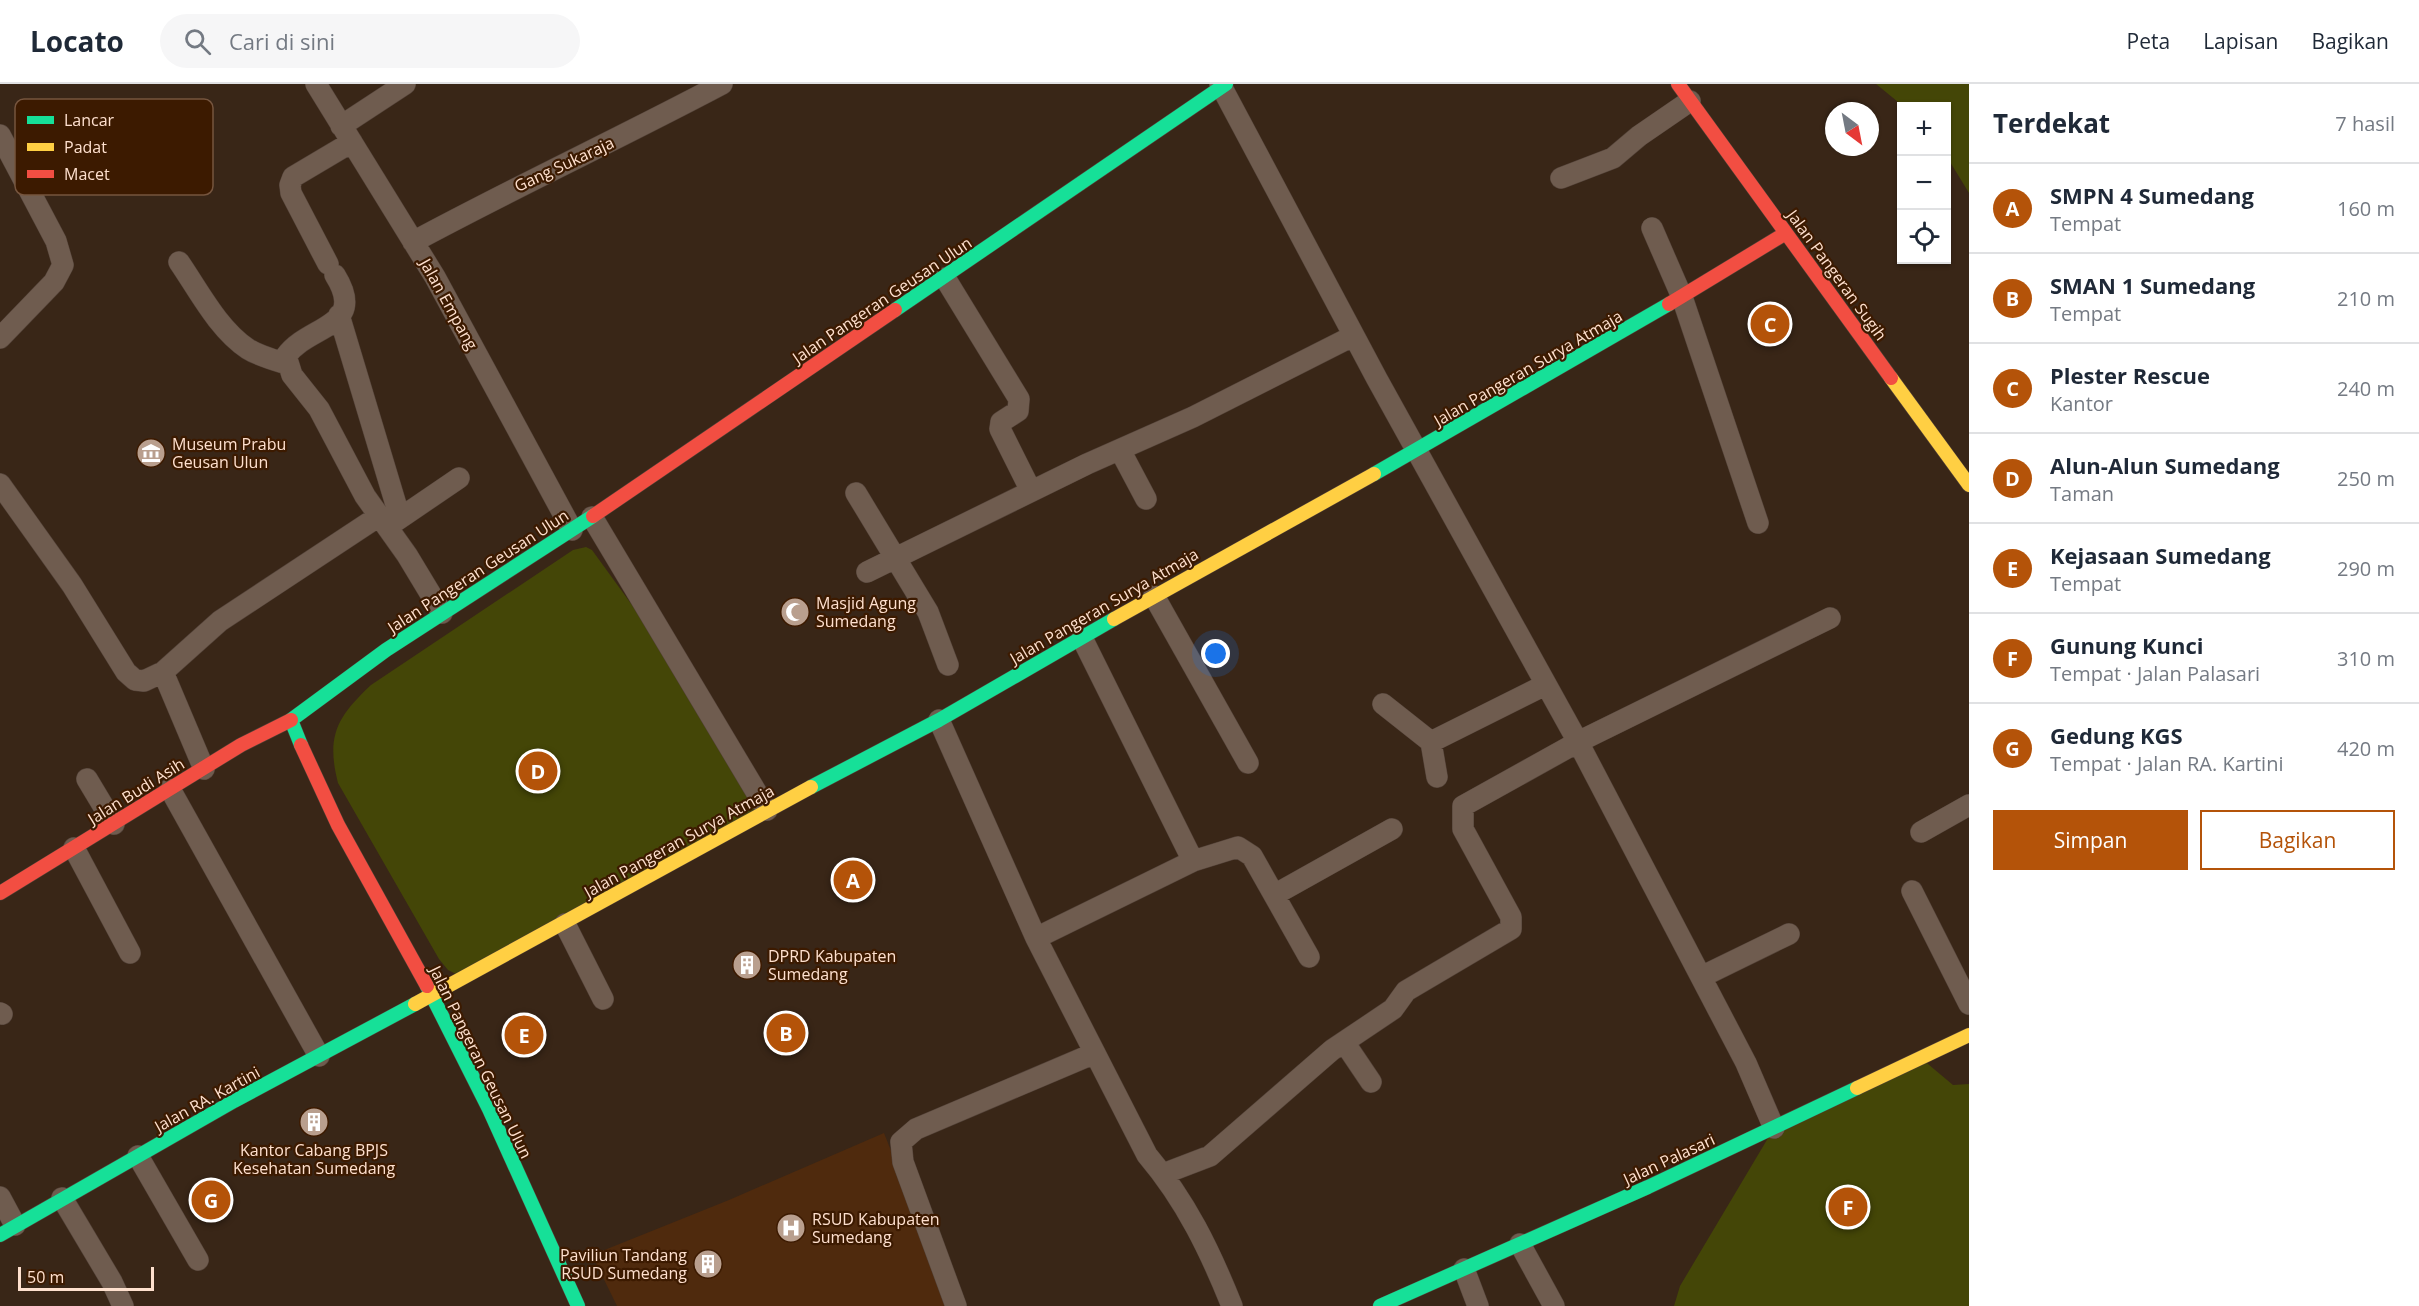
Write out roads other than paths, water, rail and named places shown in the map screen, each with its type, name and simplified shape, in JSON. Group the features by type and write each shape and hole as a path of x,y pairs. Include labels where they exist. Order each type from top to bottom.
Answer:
{"main road":[{"name":"Jalan Pangeran Geusan Ulun","path":"578,1306 432,996 345,838 307,763 291,720 442,613 573,530 667,464 945,278 1222,85"},
{"name":"Jalan Pangeran Sugih","path":"1684,92 1967,479"},
{"name":"Jalan Pangeran Surya Atmaja","path":"432,996 565,924 766,810 939,720 1154,596 1416,451 1682,297 1786,233"},
{"name":"Jalan Budi Asih","path":"0,893 241,745 291,720"},
{"name":"Jalan RA. Kartini","path":"8,1230 319,1056 432,996"},
{"name":"Jalan Palasari","path":"1380,1306 1774,1128 1969,1035"}],"street":[{"name":"Jalan Empang","path":"316,84 413,242 573,530"},
{"path":"405,84 293,177 290,185 291,193 344,290 347,302 339,315 318,333 290,349 286,356 292,375 320,410 365,496 389,520 442,613"},
{"name":"Gang Sukaraja","path":"413,242 522,183 633,132 716,85"},
{"path":"1222,85 1353,336 1578,742 1746,1063 1774,1128"},
{"path":"1562,178 1613,158 1684,92"},
{"path":"0,135 15,163"},
{"path":"0,338 54,282 63,264 56,241 32,195"},
{"path":"1652,228 1682,297 1758,523"},
{"path":"179,262 233,336 250,350 287,364"},
{"path":"945,278 1019,399 1018,411 1001,422 1000,429 1031,492"},
{"path":"339,315 389,520"},
{"path":"867,572 1031,492 1193,417 1353,336"},
{"path":"1120,450 1146,499"},
{"path":"0,484 72,585 126,672 135,680 144,681 163,672 220,621 459,478"},
{"path":"856,493 894,560 913,585 928,612 948,665"},
{"path":"592,517 766,810"},
{"path":"1154,596 1248,763"},
{"path":"1163,1174 1198,1162 1221,1148 1344,1042 1393,1009 1410,988 1511,929 1511,917 1463,829 1463,806 1578,742 1830,618"},
{"path":"1082,638 1192,861"},
{"path":"163,672 204,769"},
{"path":"1431,742 1545,685"},
{"path":"1383,704 1431,742 1437,777"},
{"path":"939,720 1036,938 1147,1155 1163,1174 1209,1247 1232,1306"},
{"path":"87,779 114,824"},
{"path":"171,789 319,1056"},
{"path":"1921,832 1969,805"},
{"path":"1274,895 1392,829"},
{"path":"74,848 129,953"},
{"path":"1036,938 1192,861 1227,848 1244,848 1252,856 1309,957"},
{"path":"1912,891 1969,1004"},
{"path":"565,924 603,999"},
{"path":"1701,977 1789,934"},
{"path":"1344,1042 1371,1082"},
{"path":"956,1306 903,1162 901,1142 916,1129 1095,1053"},
{"path":"138,1156 198,1260"},
{"path":"0,1197 8,1230"},
{"path":"62,1198 123,1306"},
{"path":"1520,1244 1554,1306"},
{"path":"1464,1269 1478,1306"}],"place":[{"name":"Plester Rescue","path":"1770,324"},
{"name":"Museum Prabu Geusan Ulun","path":"151,453"},
{"name":"Masjid Agung Sumedang","path":"795,612"},
{"name":"Alun-Alun Sumedang","path":"538,771"},
{"name":"SMPN 4 Sumedang","path":"853,880"},
{"name":"DPRD Kabupaten Sumedang","path":"747,965"},
{"name":"SMAN 1 Sumedang","path":"786,1033"},
{"name":"Kejasaan Sumedang","path":"524,1035"},
{"name":"Kantor Cabang BPJS Kesehatan Sumedang","path":"314,1122"},
{"name":"Gedung KGS","path":"211,1200"},
{"name":"Gunung Kunci","path":"1848,1207"},
{"name":"RSUD Kabupaten Sumedang","path":"791,1228"},
{"name":"Paviliun Tandang RSUD Sumedang","path":"708,1264"}]}
